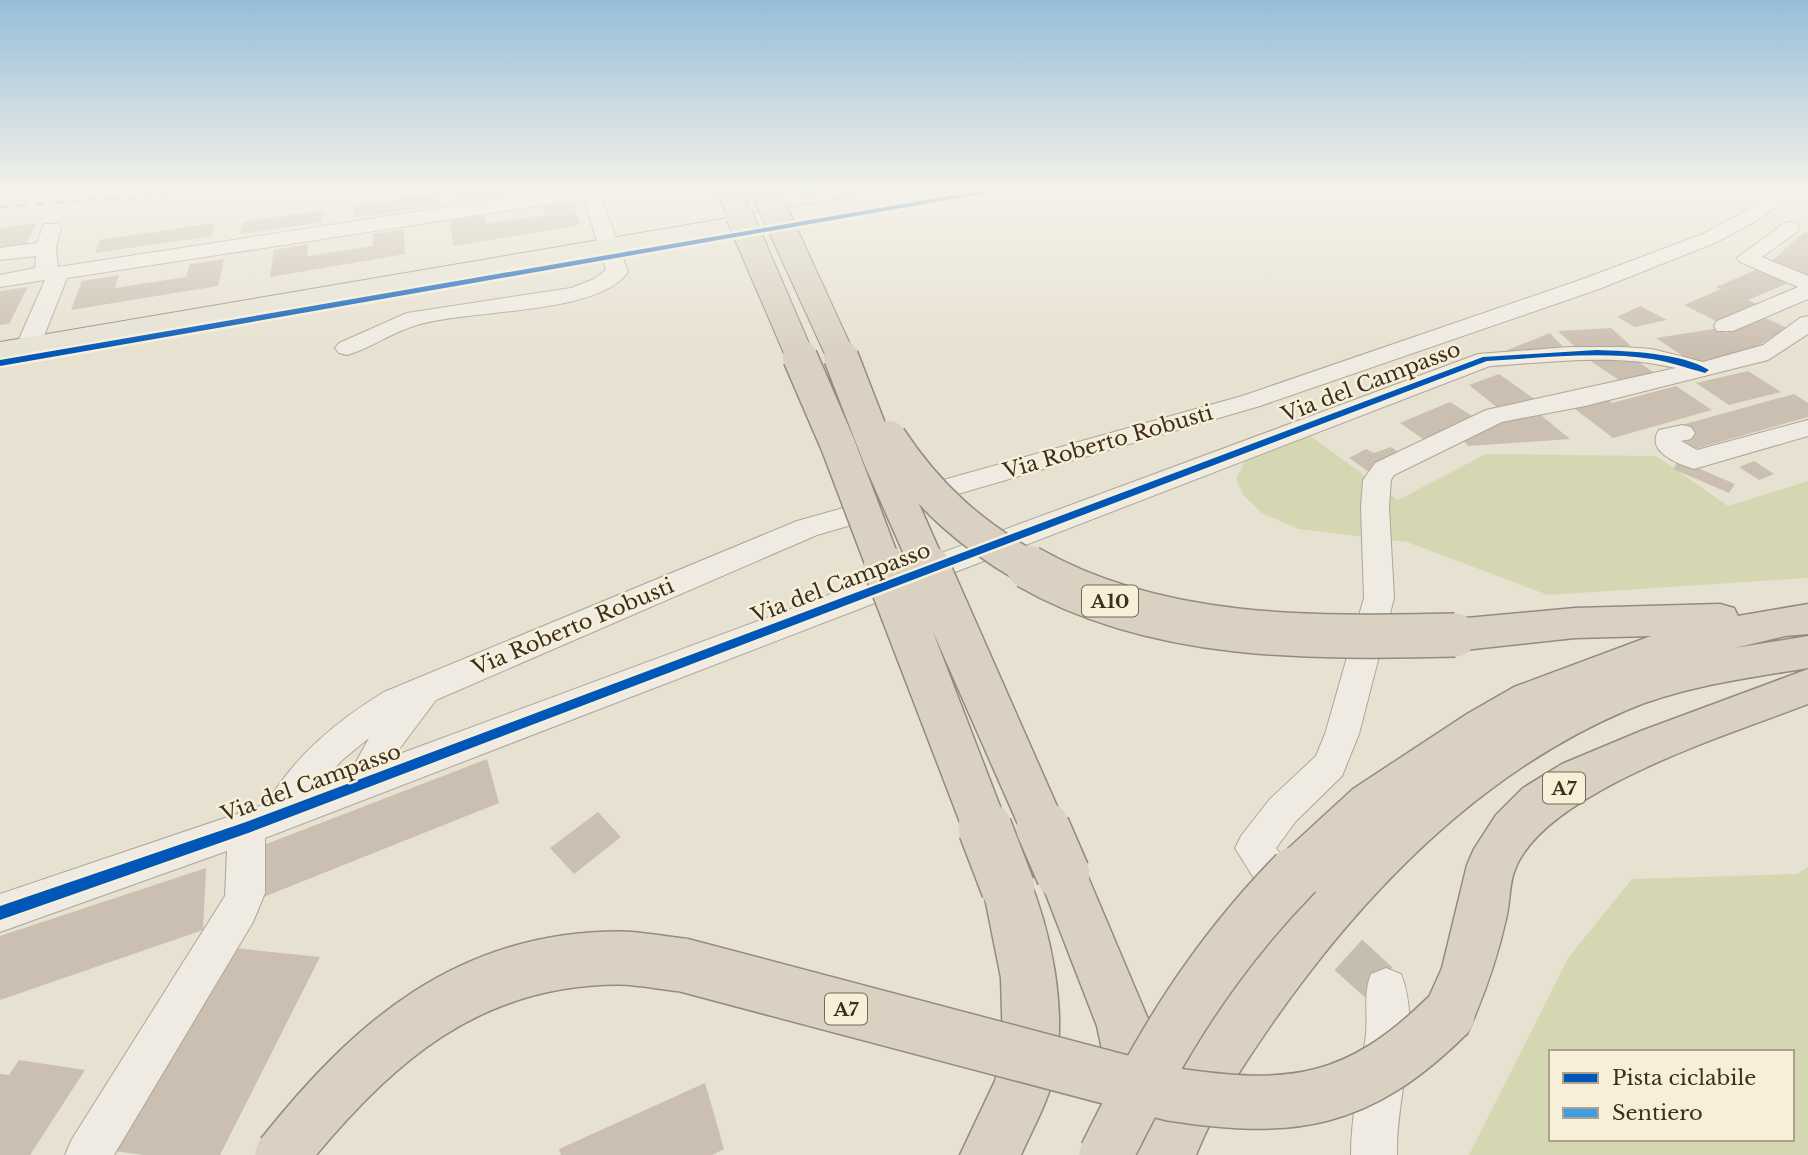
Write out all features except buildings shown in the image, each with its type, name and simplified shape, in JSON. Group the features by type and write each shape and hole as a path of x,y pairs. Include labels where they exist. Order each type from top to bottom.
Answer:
{"highway":[{"path":"752,245 838,445 1008,888 1027,957 1031,1022 1027,1072 990,1155"},
{"name":"A10","path":"790,245 852,381 881,460 1063,874 1124,1026 1164,1150"},
{"name":"A10","path":"852,381 908,467 949,512 1006,554 1067,585 1141,611 1249,632 1301,636 1455,635 1575,623 1710,618 1800,630"},
{"path":"1107,1155 1154,1059 1216,967 1276,893 1296,890 1370,804 1529,699 1664,648 1800,630"},
{"path":"1164,1150 1194,1094 1257,999 1303,940 1352,882 1395,839 1437,803 1504,754 1551,726 1611,698 1800,630"},
{"name":"A7","path":"282,1155 337,1088 372,1054 440,1005 510,973 579,958 614,956 683,965 1170,1094 1212,1102 1292,1102 1331,1093 1366,1080 1398,1062 1425,1041 1448,1015 1468,973 1491,865 1513,830 1539,803 1578,778 1808,686"}],"main road":[{"path":"14,349 614,245"}],"street":[{"path":"0,254 28,245"},
{"path":"14,349 52,273 50,245"},
{"path":"0,281 236,245"},
{"name":"Via Roberto Robusti","path":"263,822 333,745 388,707 807,528 1264,397 1591,284 1692,245"},
{"path":"1766,245 1748,258 1808,284"},
{"path":"347,348 407,320 575,294 602,284 617,272 608,246"},
{"path":"1726,327 1808,291"},
{"path":"1296,890 1254,848 1283,810 1331,765 1342,734 1379,598 1375,507 1377,480 1384,469 1494,416 1705,370 1771,350 1808,323"},
{"name":"Via del Campasso","path":"0,913 263,822 1486,359 1608,352 1677,361 1705,370"},
{"path":"1682,433 1668,436 1668,445 1694,460 1808,428"},
{"name":"Via Roberto Robusti","path":"363,783 388,735 427,689"},
{"name":"Via del Campasso","path":"88,1155 239,909 246,893 263,822"},
{"path":"1374,1155 1372,1131 1389,1011 1386,989"}],"green space":[{"path":"1308,434 1398,500 1486,454 1656,456 1728,506 1808,481 1808,578 1548,595 1407,542 1298,529 1262,513 1243,495 1236,479 1245,461"},
{"path":"1808,867 1808,1155 1469,1155 1568,958 1632,879 1797,874"}],"tunnel":[{"path":"1303,914 1386,989"}],"cycle path":[{"path":"0,363 678,245"},
{"path":"0,913 246,828 1486,359 1624,354 1652,356 1705,370"}]}
